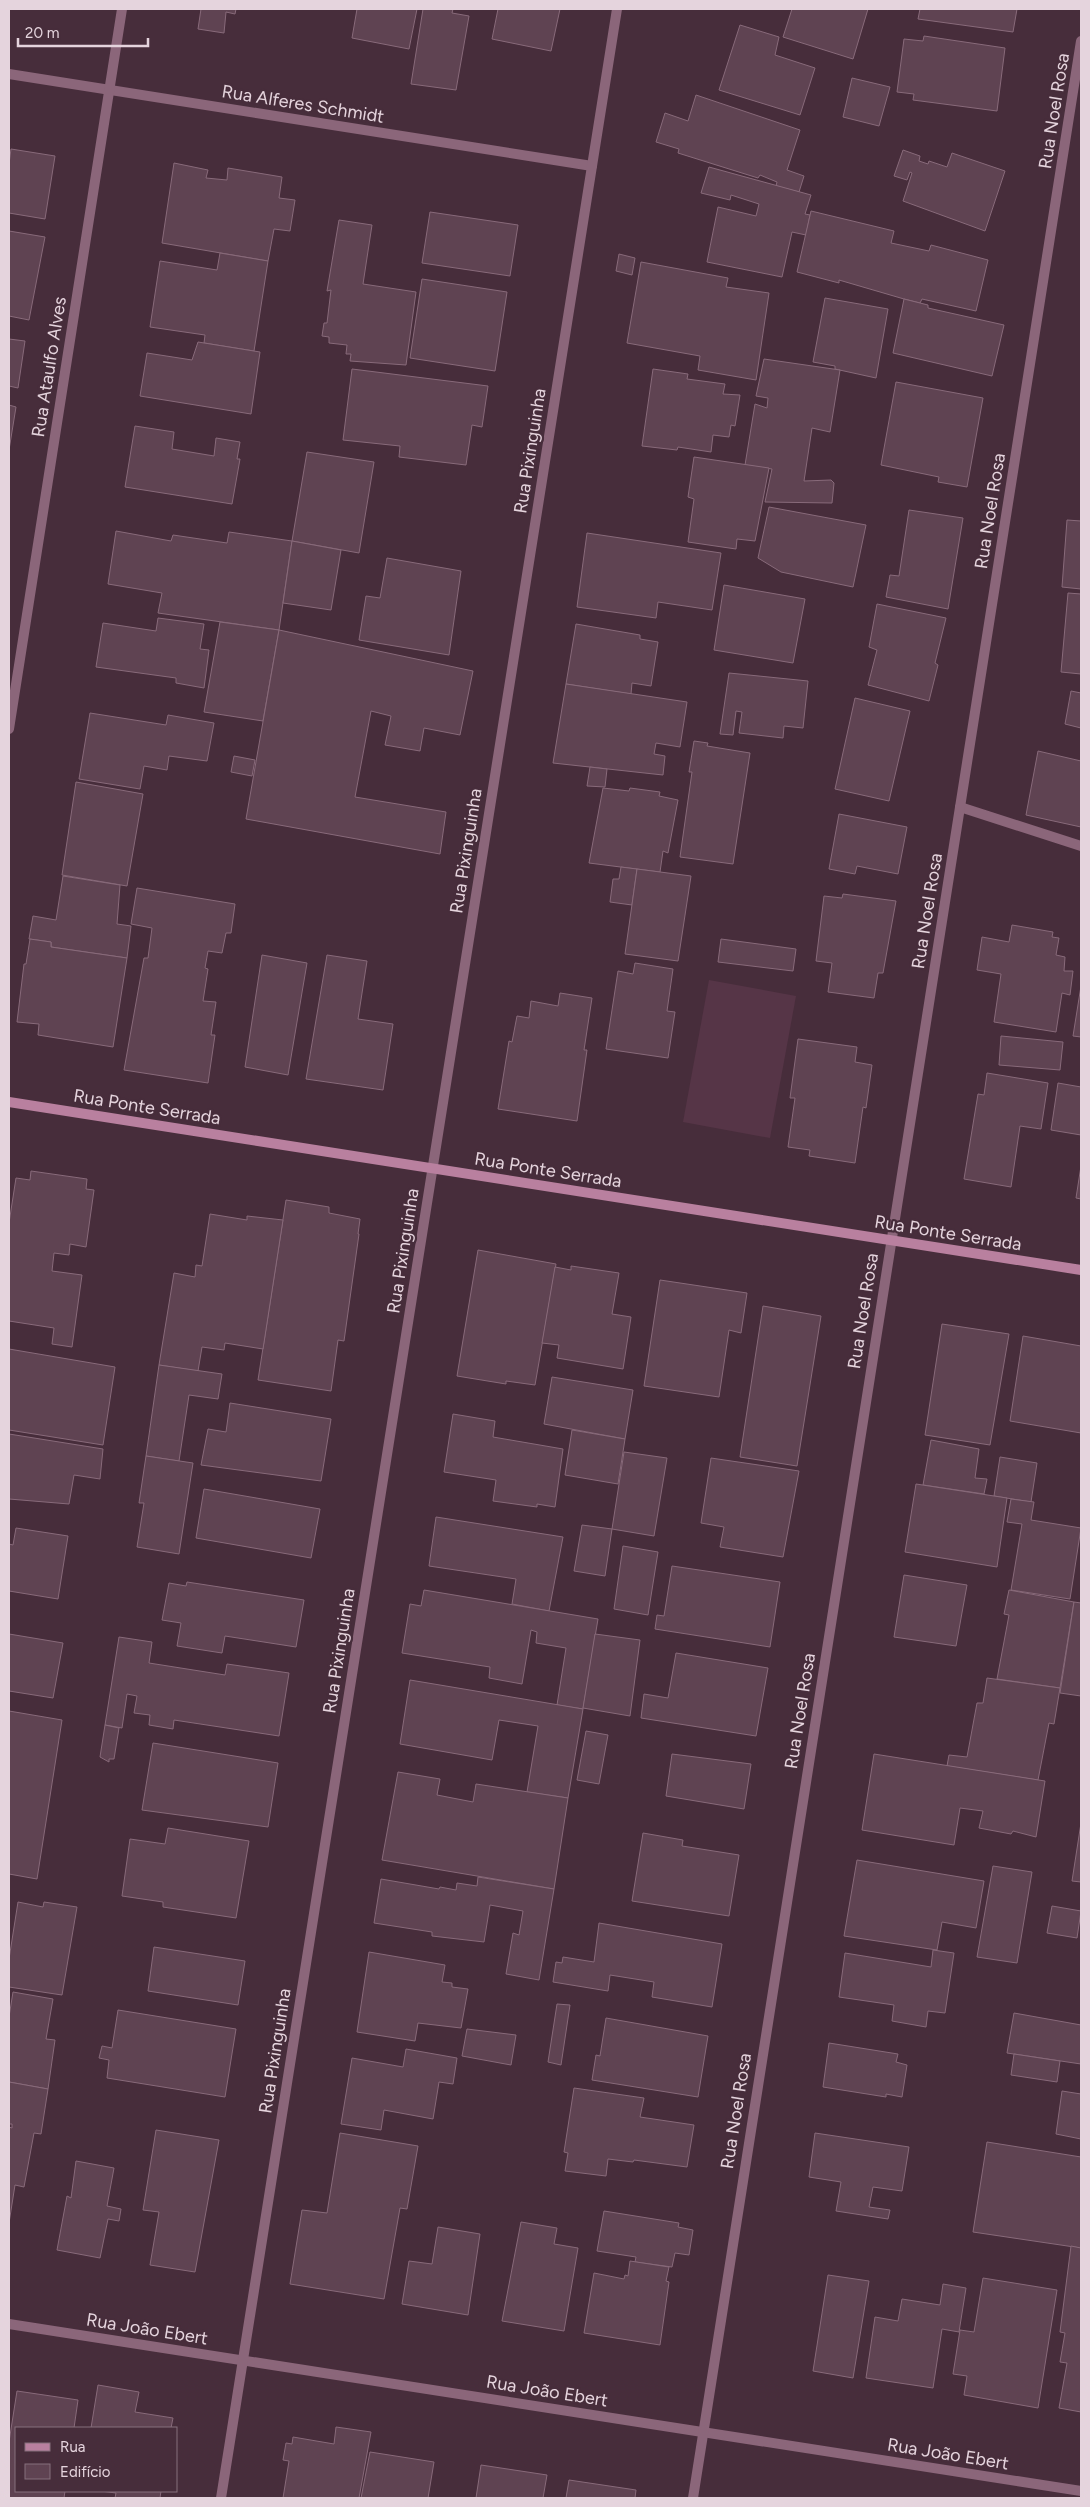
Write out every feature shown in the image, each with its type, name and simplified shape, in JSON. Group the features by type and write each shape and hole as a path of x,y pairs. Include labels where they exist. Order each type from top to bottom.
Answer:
{"street":[{"name":"Rua Ataulfo Alves","path":"9,729 122,9"},
{"name":"Rua Pixinguinha","path":"221,2498 617,9"},
{"name":"Rua Noel Rosa","path":"693,2498 1081,41"},
{"name":"Rua Alferes Schmidt","path":"9,74 592,166"},
{"path":"960,807 1081,846"},
{"name":"Rua Ponte Serrada","path":"9,1102 1081,1270"},
{"name":"Rua João Ebert","path":"9,2324 1081,2491"}],"shaded area":[{"path":"709,980 796,996 770,1138 683,1122"}],"building":[{"path":"201,9 236,9 235,14 226,12 224,33 198,29"},
{"path":"357,9 417,9 409,49 352,38"},
{"path":"423,9 453,9 452,13 469,16 456,90 411,84"},
{"path":"498,9 560,9 551,51 492,39"},
{"path":"792,9 868,9 853,59 783,37"},
{"path":"920,9 1017,9 1013,32 918,19"},
{"path":"740,25 779,37 775,55 815,68 800,115 719,90"},
{"path":"924,36 1005,48 997,111 913,100 914,94 897,92 904,39 923,41"},
{"path":"852,78 890,87 879,126 843,117"},
{"path":"696,95 800,130 787,170 804,176 799,192 776,186 777,182 760,175 758,178 678,153 679,149 656,142 665,113 688,121"},
{"path":"11,149 55,156 45,219 9,213 9,164"},
{"path":"903,150 920,156 919,161 928,164 929,161 947,167 952,153 1005,171 985,231 903,201 912,173 910,172 907,180 894,176"},
{"path":"174,163 208,170 206,178 227,180 228,168 282,177 279,198 295,200 290,231 274,229 268,261 162,243"},
{"path":"709,167 811,195 805,214 810,215 806,235 792,232 782,277 707,262 718,207 756,216 759,204 731,195 730,200 701,193"},
{"path":"811,211 894,231 891,243 929,251 931,245 988,260 976,311 922,299 920,303 839,280 839,283 797,272"},
{"path":"430,212 518,225 510,276 422,263"},
{"path":"339,220 372,225 363,284 416,292 406,365 350,361 351,354 346,354 347,345 329,343 329,337 322,336 324,323 327,323 331,290 327,291"},
{"path":"9,231 45,237 29,320 9,316"},
{"path":"220,253 268,261 254,351 204,343 205,335 150,327 160,261 217,270"},
{"path":"619,254 635,258 632,275 616,271"},
{"path":"641,262 728,278 726,287 769,293 756,380 698,370 700,356 627,343"},
{"path":"422,279 507,292 495,371 410,358"},
{"path":"825,298 888,309 876,378 835,369 835,366 813,362"},
{"path":"904,299 928,305 928,308 1004,325 992,376 893,353"},
{"path":"9,339 25,341 18,388 9,386"},
{"path":"198,342 260,352 251,414 140,396 147,353 192,360"},
{"path":"764,359 840,370 830,432 812,428 804,481 831,480 834,483 832,503 765,502 772,469 745,465 755,404 767,408 768,398 756,396"},
{"path":"352,369 488,386 482,427 472,425 466,465 399,457 400,446 343,440"},
{"path":"653,369 688,374 687,379 725,384 723,394 740,395 735,426 731,425 729,437 713,435 711,452 678,447 677,450 642,446"},
{"path":"896,382 983,398 967,487 938,482 939,477 881,465"},
{"path":"9,405 16,407 9,450"},
{"path":"135,426 174,432 172,449 214,456 216,438 240,442 237,459 240,459 232,504 125,487"},
{"path":"307,452 374,462 359,553 292,541"},
{"path":"694,457 769,468 755,541 737,539 736,549 688,542 694,499 688,497"},
{"path":"769,507 866,525 853,587 781,572 758,558"},
{"path":"909,510 963,518 948,609 886,597 890,575 899,576"},
{"path":"1067,520 1081,521 1081,589 1062,587"},
{"path":"116,531 171,541 173,535 227,543 229,532 292,541 279,630 158,613 162,593 108,584"},
{"path":"587,533 721,553 712,610 658,602 656,618 577,607"},
{"path":"292,541 341,550 331,610 283,603"},
{"path":"387,558 461,571 449,655 359,640 366,596 380,598"},
{"path":"724,585 805,599 793,663 714,650"},
{"path":"1068,593 1081,594 1081,674 1061,672"},
{"path":"877,604 946,618 935,663 938,665 929,701 868,685 877,650 869,647"},
{"path":"158,618 204,624 200,649 209,650 204,688 176,683 176,678 96,667 103,623 156,631"},
{"path":"220,622 279,630 263,721 204,712"},
{"path":"576,624 640,635 640,639 658,642 651,686 632,683 631,694 566,684"},
{"path":"279,630 473,671 460,735 424,728 420,751 385,745 391,716 371,711 355,797 446,812 440,854 246,819"},
{"path":"729,673 808,681 803,728 784,726 783,738 739,733 742,712 736,711 733,735 720,734"},
{"path":"566,684 687,702 680,747 656,743 654,754 665,756 663,775 553,763"},
{"path":"1071,691 1081,693 1081,728 1065,724"},
{"path":"855,698 910,711 889,801 835,789"},
{"path":"90,713 166,725 168,715 214,723 207,761 169,756 167,770 144,766 140,789 79,779"},
{"path":"694,741 708,743 707,746 750,753 733,864 680,857 692,772 689,772"},
{"path":"1038,751 1081,761 1081,827 1026,815"},
{"path":"234,756 255,760 252,776 231,772"},
{"path":"590,767 607,769 605,787 587,786"},
{"path":"76,782 143,794 127,886 62,875"},
{"path":"603,788 629,791 630,788 660,792 659,796 678,800 668,853 663,851 660,872 589,863"},
{"path":"839,814 907,827 898,874 857,866 855,874 829,869"},
{"path":"621,867 637,869 632,905 610,902 613,879 619,879"},
{"path":"637,869 691,876 678,961 625,954"},
{"path":"63,876 120,885 117,924 131,926 127,958 51,947 51,942 29,939 33,916 56,920"},
{"path":"137,888 235,904 231,933 226,933 222,953 208,951 205,968 208,969 203,1001 216,1002 211,1035 215,1035 208,1083 124,1070 144,958 148,958 152,928 131,924"},
{"path":"843,894 896,901 883,973 878,973 874,998 828,992 832,963 816,961 824,896 842,898"},
{"path":"1012,925 1053,932 1052,937 1059,938 1056,955 1065,957 1064,971 1073,971 1070,995 1062,993 1056,1032 994,1022 1001,974 977,970 982,937 1009,942"},
{"path":"30,939 51,942 51,947 127,958 113,1047 38,1035 39,1024 17,1022 24,964 26,964"},
{"path":"721,939 796,949 793,971 718,962"},
{"path":"262,955 307,963 288,1075 245,1067"},
{"path":"327,955 367,961 358,1019 393,1024 383,1090 306,1079"},
{"path":"635,963 673,969 667,1011 675,1012 668,1058 606,1049 618,971 633,974"},
{"path":"1081,986 1081,1037 1073,1036"},
{"path":"560,993 592,998 584,1050 587,1050 577,1121 498,1109 509,1041 512,1042 517,1016 529,1018 531,1001 558,1006"},
{"path":"1001,1036 1063,1042 1060,1070 999,1065"},
{"path":"798,1039 857,1047 855,1062 872,1065 866,1108 863,1107 855,1163 809,1156 810,1150 788,1147 795,1098 790,1098"},
{"path":"987,1073 1048,1083 1041,1129 1020,1126 1011,1187 964,1179 978,1094 984,1095"},
{"path":"1058,1083 1081,1087 1081,1135 1051,1130"},
{"path":"1081,1166 1081,1199 1076,1198"},
{"path":"31,1171 87,1179 86,1189 94,1190 86,1247 70,1244 69,1255 54,1253 52,1271 82,1275 72,1347 52,1344 54,1328 9,1321 9,1223 16,1178 30,1180"},
{"path":"286,1200 329,1207 329,1213 360,1219 344,1341 338,1340 331,1391 258,1380"},
{"path":"210,1214 247,1220 247,1216 283,1220 263,1349 225,1343 224,1350 202,1347 198,1371 159,1365 174,1273 195,1277 196,1265 202,1266"},
{"path":"478,1250 556,1264 535,1385 506,1381 506,1384 457,1376"},
{"path":"571,1266 619,1273 612,1314 631,1317 623,1369 557,1358 559,1345 542,1343 555,1267 571,1270"},
{"path":"660,1280 747,1293 741,1333 729,1330 719,1397 644,1386"},
{"path":"763,1306 821,1316 797,1466 740,1457"},
{"path":"942,1324 1009,1334 990,1445 925,1435"},
{"path":"1023,1336 1081,1346 1081,1433 1010,1421"},
{"path":"9,1349 115,1367 103,1445 9,1430"},
{"path":"159,1365 222,1374 218,1399 189,1395 179,1461 146,1456"},
{"path":"552,1377 633,1390 625,1439 544,1424"},
{"path":"230,1403 331,1419 321,1481 201,1465 208,1429 226,1432"},
{"path":"453,1414 495,1421 493,1437 563,1449 555,1507 537,1504 537,1507 493,1501 496,1480 444,1472"},
{"path":"572,1430 625,1439 618,1484 565,1475"},
{"path":"9,1434 103,1449 100,1479 74,1475 69,1504 9,1499"},
{"path":"931,1440 979,1449 975,1478 987,1479 984,1494 923,1485"},
{"path":"624,1452 667,1458 654,1536 612,1529"},
{"path":"146,1456 193,1463 179,1554 137,1547 144,1503 139,1503"},
{"path":"1000,1457 1037,1463 1031,1502 994,1496"},
{"path":"711,1458 799,1471 783,1557 720,1547 724,1527 701,1523"},
{"path":"916,1484 1007,1498 997,1567 905,1552"},
{"path":"204,1489 320,1509 311,1558 196,1538"},
{"path":"1011,1499 1034,1502 1031,1520 1081,1528 1070,1599 1011,1590 1022,1524 1007,1522"},
{"path":"436,1517 563,1537 549,1611 512,1604 516,1579 429,1566"},
{"path":"582,1525 612,1529 605,1576 574,1571"},
{"path":"16,1528 68,1536 58,1599 9,1591 9,1544 13,1545"},
{"path":"623,1546 658,1552 648,1615 614,1609"},
{"path":"672,1566 780,1582 770,1647 655,1629 657,1615 664,1616"},
{"path":"904,1575 967,1585 956,1646 894,1637"},
{"path":"187,1582 304,1600 296,1647 225,1636 222,1653 177,1646 181,1623 162,1620 169,1583 186,1586"},
{"path":"424,1590 598,1619 583,1709 557,1705 566,1648 536,1643 537,1632 531,1630 522,1684 489,1678 490,1667 402,1653 410,1604 421,1606"},
{"path":"1009,1590 1074,1602 1060,1688 997,1679 1009,1615 1004,1614"},
{"path":"1074,1602 1081,1603 1081,1696 1060,1693"},
{"path":"9,1634 63,1643 53,1698 9,1691"},
{"path":"595,1634 640,1640 630,1716 583,1708"},
{"path":"119,1637 152,1642 149,1663 225,1675 227,1664 289,1673 279,1736 174,1720 173,1729 149,1725 150,1715 134,1713 137,1696 127,1694 122,1728 105,1725"},
{"path":"676,1653 768,1668 756,1736 641,1718 644,1694 668,1698"},
{"path":"987,1678 1060,1688 1054,1724 1049,1723 1038,1780 947,1766 949,1755 967,1757 977,1703 983,1703"},
{"path":"410,1680 583,1709 568,1798 527,1792 538,1726 499,1720 492,1760 400,1744"},
{"path":"9,1711 62,1720 37,1879 9,1874"},
{"path":"105,1725 119,1728 114,1759 109,1759 109,1762 100,1757"},
{"path":"586,1731 608,1735 599,1784 577,1780"},
{"path":"153,1743 278,1763 268,1827 142,1810"},
{"path":"672,1754 751,1764 744,1809 666,1796"},
{"path":"874,1754 1045,1781 1036,1837 1013,1831 1011,1834 979,1828 983,1811 960,1808 954,1845 862,1830"},
{"path":"398,1772 440,1779 437,1795 473,1802 476,1784 568,1798 554,1889 382,1860"},
{"path":"1081,1823 1081,1882 1072,1881"},
{"path":"168,1828 249,1841 236,1918 163,1907 163,1902 122,1896 130,1839 165,1844"},
{"path":"643,1833 683,1840 682,1846 739,1855 729,1916 632,1901"},
{"path":"857,1860 984,1881 976,1928 942,1922 937,1950 844,1936"},
{"path":"993,1866 1032,1872 1017,1963 977,1957"},
{"path":"478,1877 554,1889 539,1980 506,1974 513,1933 519,1935 523,1911 490,1905 484,1942 432,1936 432,1932 374,1923 381,1879 456,1890 457,1883 477,1886"},
{"path":"18,1902 43,1907 44,1902 77,1907 62,1995 9,1987 9,1959"},
{"path":"1052,1906 1081,1911 1077,1938 1047,1933"},
{"path":"599,1923 722,1944 712,2007 652,1997 654,1982 610,1975 608,1991 553,1982 556,1962 562,1963 563,1957 594,1962"},
{"path":"154,1947 245,1961 238,2005 148,1991"},
{"path":"933,1950 954,1953 945,2013 928,2011 926,2027 892,2021 894,2005 839,1997 845,1953 931,1967"},
{"path":"369,1952 445,1965 442,1982 452,1983 452,1987 468,1989 461,2028 418,2023 415,2041 357,2032"},
{"path":"13,1992 53,1999 46,2039 55,2040 48,2089 9,2082 9,2017"},
{"path":"557,2004 570,2005 561,2065 548,2062"},
{"path":"118,2010 236,2029 225,2097 107,2078 109,2060 99,2058 102,2046 112,2048"},
{"path":"1014,2013 1081,2025 1081,2064 1007,2053"},
{"path":"606,2018 708,2036 698,2097 592,2080 596,2055 600,2056"},
{"path":"467,2029 516,2035 511,2065 462,2056"},
{"path":"829,2043 898,2054 896,2062 907,2065 902,2097 886,2094 886,2097 823,2087"},
{"path":"406,2049 457,2058 453,2084 439,2082 433,2119 384,2110 381,2130 341,2124 352,2058 403,2067"},
{"path":"1014,2054 1060,2061 1057,2082 1011,2075"},
{"path":"9,2082 48,2089 41,2134 34,2133 24,2187 15,2185 9,2223 9,2127 12,2128 12,2124 9,2124"},
{"path":"574,2088 644,2098 640,2117 694,2125 687,2167 634,2160 633,2162 608,2159 606,2176 565,2171 568,2153 564,2152"},
{"path":"1062,2091 1081,2094 1081,2139 1056,2134"},
{"path":"156,2130 219,2140 195,2272 150,2265 159,2212 143,2210"},
{"path":"340,2133 418,2146 407,2209 400,2208 384,2299 290,2284 302,2210 327,2213"},
{"path":"815,2133 909,2147 902,2191 873,2187 869,2207 890,2210 888,2219 836,2211 841,2182 809,2177"},
{"path":"987,2142 1081,2157 1081,2248 973,2232"},
{"path":"76,2161 114,2168 107,2206 121,2209 119,2221 108,2219 100,2258 57,2250 67,2196 71,2198"},
{"path":"604,2211 679,2223 678,2227 693,2230 689,2255 675,2253 672,2267 635,2262 636,2257 597,2251"},
{"path":"521,2222 557,2228 554,2244 578,2248 564,2331 502,2321"},
{"path":"438,2227 480,2234 468,2315 402,2304 409,2261 432,2264"},
{"path":"1071,2246 1081,2248 1081,2412 1059,2408 1067,2363 1060,2362 1065,2333 1060,2332"},
{"path":"630,2261 669,2267 666,2281 669,2282 660,2345 584,2333 594,2273 624,2279 625,2275 628,2276"},
{"path":"828,2275 869,2281 853,2378 813,2371"},
{"path":"983,2278 1057,2290 1038,2408 964,2395 967,2376 953,2374 960,2330 974,2332"},
{"path":"943,2284 966,2288 959,2332 942,2329 933,2388 866,2378 875,2317 898,2321 902,2299 940,2305"},
{"path":"98,2385 139,2392 135,2412 173,2418 171,2427 91,2427"},
{"path":"17,2391 78,2400 74,2427 15,2427 15,2492 65,2492 64,2498 9,2498 9,2442"},
{"path":"336,2427 371,2432 359,2498 283,2498 289,2461 283,2460 286,2443 292,2444 293,2437 334,2444"},
{"path":"370,2452 434,2462 428,2498 361,2498"},
{"path":"481,2465 547,2475 543,2498 476,2498"},
{"path":"569,2480 636,2490 635,2498 566,2498"},
{"path":"108,2492 161,2492 160,2498 115,2498 116,2493"}]}
